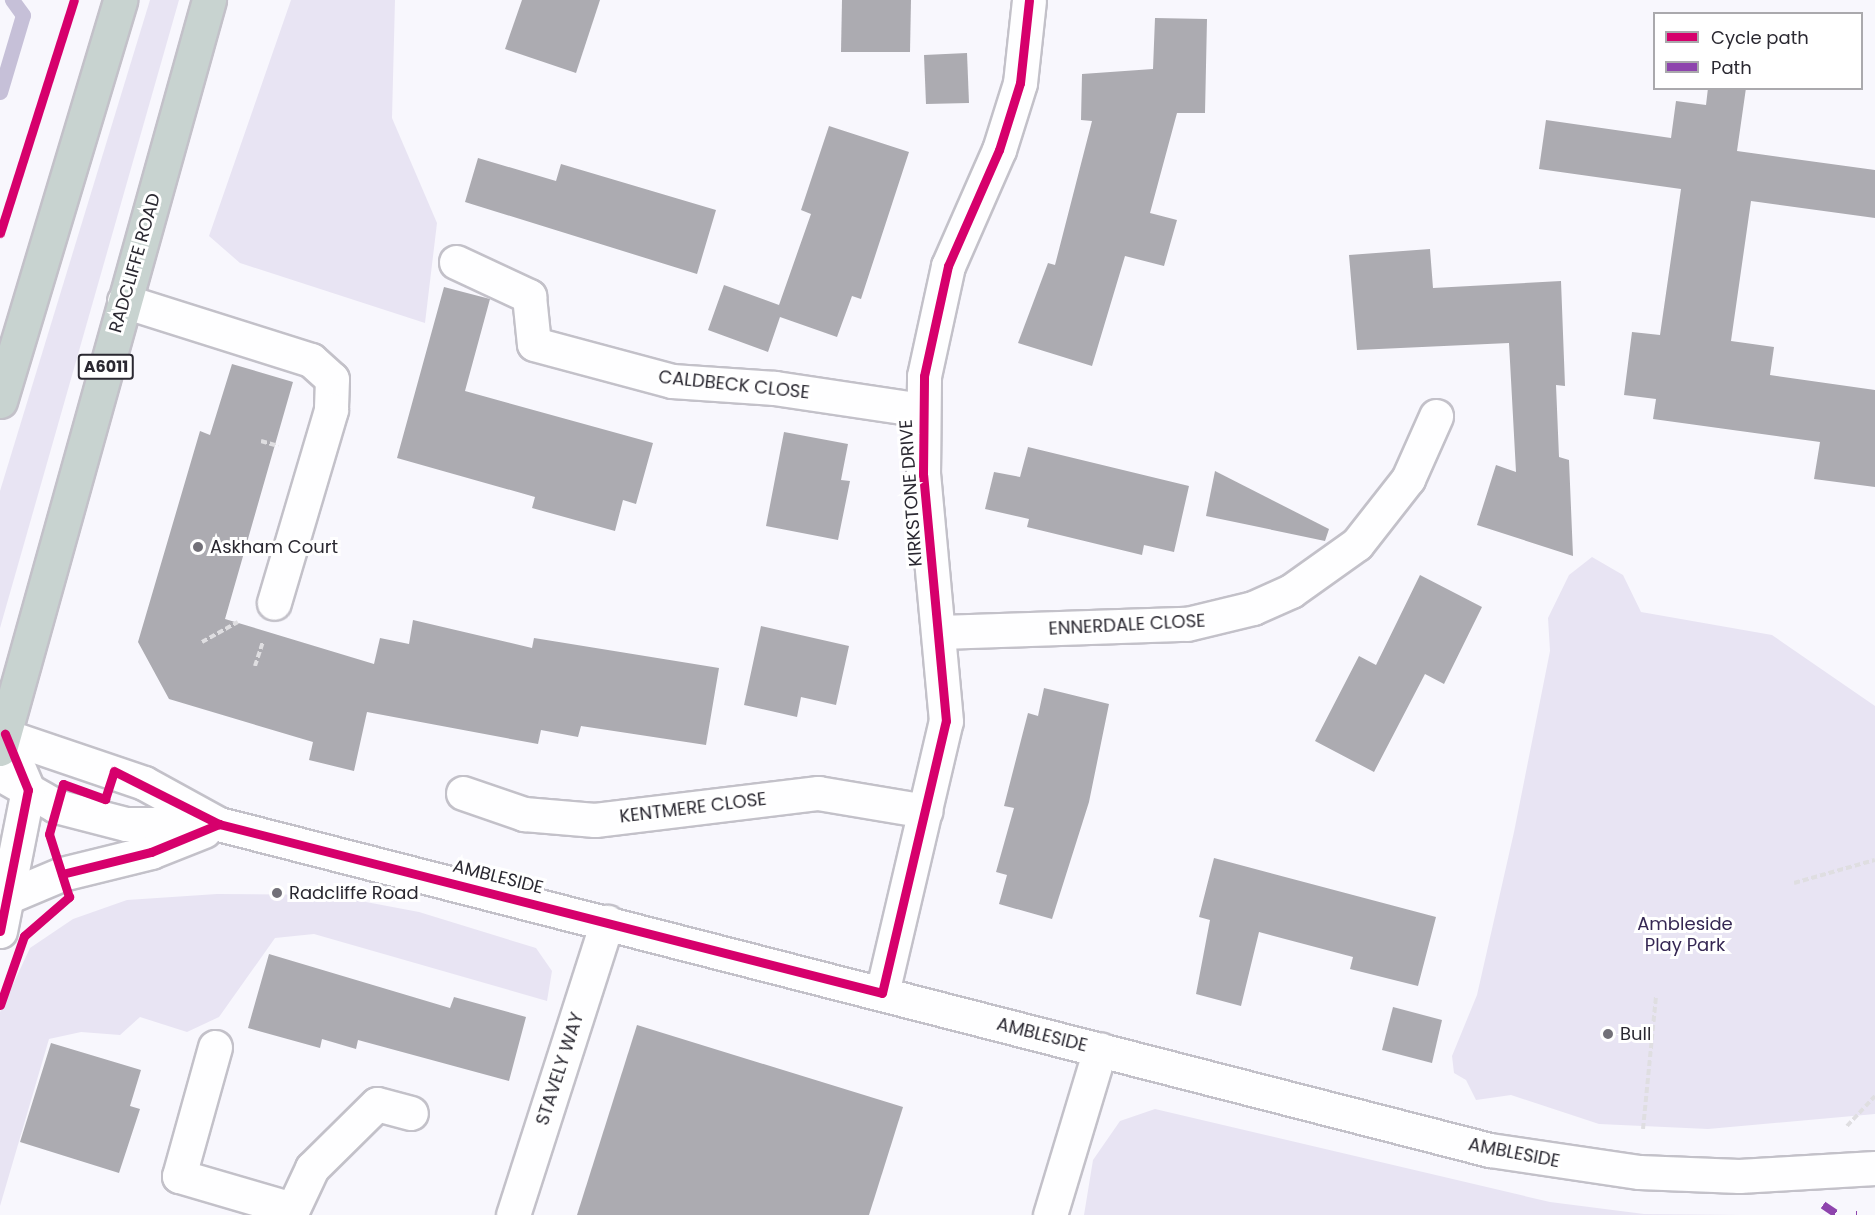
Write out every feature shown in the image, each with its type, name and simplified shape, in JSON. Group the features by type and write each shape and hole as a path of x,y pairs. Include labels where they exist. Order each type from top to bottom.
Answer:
{"highway":[{"path":"0,401 120,0"},
{"name":"RADCLIFFE ROAD","path":"2,739 209,0"}],"street":[{"name":"KIRKSTONE DRIVE","path":"882,993 946,721 940,632 923,475 922,410 934,314 1020,83 1029,0"},
{"name":"CALDBECK CLOSE","path":"456,262 529,296 534,344 672,381 775,388 922,410"},
{"path":"124,302 311,360 332,379 331,410 274,603"},
{"name":"ENNERDALE CLOSE","path":"940,632 1187,624 1253,609 1291,591 1357,544 1408,479 1436,416"},
{"path":"0,931 14,782 2,739"},
{"name":"AMBLESIDE","path":"2,739 144,783 219,825"},
{"name":"AMBLESIDE","path":"14,782 56,806 126,824 219,825 607,922 1490,1150 1639,1172 1739,1176 1875,1168"},
{"name":"KENTMERE CLOSE","path":"463,793 524,814 596,820 818,793 925,811"},
{"path":"4,898 95,862 151,852 219,825"},
{"name":"STAVELY WAY","path":"513,1215 607,922"},
{"path":"215,1047 179,1176 291,1212 312,1168 376,1104 411,1113"},
{"path":"1050,1215 1100,1049"}],"path":[{"path":"1794,884 1875,860"},
{"path":"1639,1172 1656,996"},
{"path":"1840,1134 1875,1096"}],"green space":[{"path":"150,0 179,0 0,628 0,491"},
{"path":"291,0 395,0 392,118 437,223 425,323 240,263 209,236"},
{"name":"Ambleside Play Park","path":"1592,557 1623,575 1641,612 1772,635 1875,706 1875,1114 1708,1129 1599,1124 1511,1095 1476,1100 1466,1080 1454,1073 1452,1056 1477,995 1514,832 1550,651 1548,618 1569,575"},
{"path":"217,894 329,895 419,912 536,948 552,971 547,1001 314,934 275,938 219,1017 187,1032 140,1017 120,1035 81,1032 49,1039 0,1206 0,1012 30,948 73,919 127,900"},
{"path":"1155,1109 1550,1202 1644,1214 1742,1215 1084,1215 1093,1160 1120,1121"}],"building":[{"path":"522,0 600,0 576,73 505,49"},
{"path":"842,0 911,0 910,52 841,52"},
{"path":"1155,18 1207,19 1205,113 1177,113 1150,213 1177,220 1164,266 1125,256 1092,366 1018,343 1048,263 1055,265 1092,121 1081,120 1082,74 1153,69"},
{"path":"967,53 969,103 926,104 924,55"},
{"path":"1708,90 1746,90 1737,151 1875,170 1875,218 1751,201 1731,341 1774,347 1770,375 1875,390 1875,487 1814,479 1820,442 1653,419 1656,399 1624,395 1632,332 1660,335 1681,189 1539,169 1546,120 1671,138 1676,101 1706,105"},
{"path":"829,126 909,152 861,299 852,296 837,337 780,317 768,352 708,330 724,285 779,305 811,214 801,210"},
{"path":"478,158 556,181 561,164 716,210 697,274 465,202"},
{"path":"1430,249 1433,288 1561,281 1565,386 1556,385 1559,457 1569,460 1573,556 1477,525 1496,465 1516,472 1509,343 1357,350 1349,255"},
{"path":"444,287 490,299 465,391 653,443 636,504 623,500 615,531 532,508 535,497 397,458"},
{"path":"232,364 293,382 225,619 374,664 380,638 409,644 413,620 532,648 534,638 719,668 706,745 581,726 578,737 541,730 538,744 367,712 354,771 309,760 313,742 169,699 138,642 200,431 210,435"},
{"path":"784,432 848,444 841,480 850,481 838,540 766,526"},
{"path":"1028,447 1189,486 1174,552 1144,545 1142,555 1027,527 1029,519 985,509 994,472 1020,477"},
{"path":"1215,471 1329,529 1325,541 1206,516"},
{"path":"1420,575 1482,607 1444,684 1425,674 1374,772 1315,741 1359,656 1376,665"},
{"path":"761,626 849,646 836,705 801,697 797,717 744,705"},
{"path":"1044,688 1109,704 1089,802 1052,919 999,904 1007,875 996,872 1014,808 1004,806 1028,713 1038,716"},
{"path":"1214,858 1436,917 1418,986 1350,969 1353,957 1259,932 1241,1006 1196,994 1210,920 1199,917"},
{"path":"269,954 450,1008 454,997 526,1017 509,1081 358,1040 356,1049 322,1039 320,1048 248,1028"},
{"path":"1393,1007 1442,1020 1432,1063 1382,1050"},
{"path":"637,1025 903,1107 869,1215 577,1215"},
{"path":"51,1043 141,1070 130,1106 140,1109 119,1173 20,1142"}],"waterway":[{"path":"0,92 23,15 12,0"}],"marked path":[{"path":"1823,1205 1838,1215"}],"cycle path":[{"path":"0,233 74,0"},
{"path":"0,1005 24,936 69,897 49,834 63,784 105,799 114,771 219,824 882,993 946,721 923,475 924,376 948,266 999,150 1020,83 1029,0"},
{"path":"0,931 28,790 5,734"},
{"path":"62,874 151,852 219,824"}],"place":[{"name":"Askham Court","path":"198,547"},
{"name":"Radcliffe Road","path":"277,893"},
{"name":"Bull","path":"1608,1034"}]}
